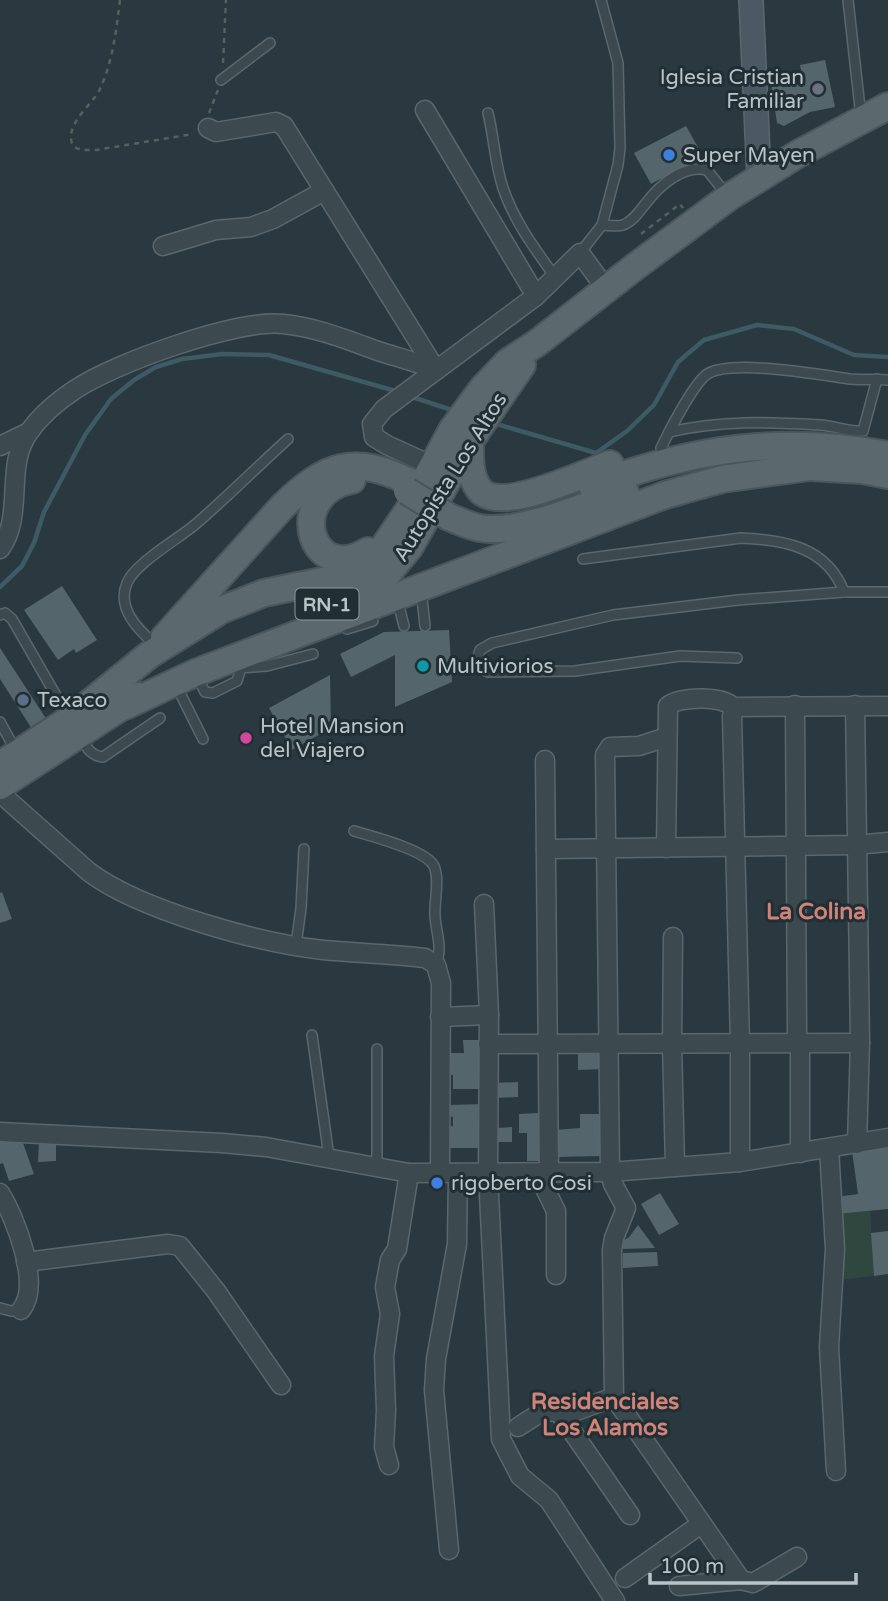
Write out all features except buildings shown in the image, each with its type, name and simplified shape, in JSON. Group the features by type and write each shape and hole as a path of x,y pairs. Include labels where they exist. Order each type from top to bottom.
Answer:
{"main road":[{"name":"Autopista Los Altos","path":"125,706 173,668 217,646 348,596 372,585 389,572 415,538 465,436 508,362 537,343 729,197 759,177 888,106"},
{"name":"Autopista Los Altos","path":"153,651 241,600 346,576 364,569 375,560 391,537 433,466 465,436"},
{"path":"465,436 471,468 480,490 492,497 504,499 524,495 637,454 665,440 794,444 888,455"},
{"path":"451,511 508,514 637,469 695,454 794,444"},
{"path":"153,651 282,506 319,475 342,467 363,466 392,473 410,487 480,528 500,530 533,523 667,479 707,470 759,465 862,470 888,475"},
{"path":"125,706 185,678 239,662 330,621 665,495 722,479 809,467"},
{"path":"391,537 360,556 339,560 328,555 315,542 310,528 312,509 323,494 342,481 359,478 410,487"},
{"name":"RN-1","path":"0,786 74,727 153,651"},
{"name":"RN-1","path":"9,760 74,727 125,706"}],"street":[{"path":"751,0 759,177"},
{"path":"425,110 536,296"},
{"path":"208,128 220,132 281,123 436,370"},
{"path":"163,246 216,230 262,223 324,191"},
{"path":"433,466 374,437 374,420 384,409 536,296 580,253 606,289"},
{"path":"0,549 11,526 18,453 29,432 76,389 104,373 170,348 247,325 281,324 318,330 436,370"},
{"path":"0,446 29,432"},
{"path":"666,848 666,709 671,702 682,699 724,700 731,703 734,709 740,1162"},
{"path":"795,705 800,1153"},
{"path":"855,705 860,1043 857,1143"},
{"path":"734,709 743,706 888,706"},
{"path":"667,737 639,746 610,747 607,750 610,1172 613,1184 626,1208 612,1250 614,1397 741,1580"},
{"path":"545,760 548,1044 544,1174 556,1211 556,1275"},
{"path":"0,793 89,872 116,890 218,926 296,946 425,958 436,965 440,975 440,1173"},
{"path":"546,849 856,845 888,842"},
{"path":"484,904 489,1014 488,1174 500,1439 520,1476 549,1500 615,1601"},
{"path":"673,937 675,1167"},
{"path":"440,1017 489,1014"},
{"path":"488,1044 860,1043"},
{"path":"0,1132 222,1143 329,1157 410,1173 488,1174 610,1172 740,1162 888,1139"},
{"path":"829,1148 835,1250 829,1346 836,1471"},
{"path":"389,1465 384,1447 384,1356 390,1314 386,1287 390,1260 397,1249 410,1173"},
{"path":"449,1550 434,1390 436,1359 457,1244 458,1173"},
{"path":"0,1193 19,1231 26,1262 25,1305 20,1310"},
{"path":"26,1262 168,1244 180,1246 216,1291 281,1385"},
{"path":"518,1427 543,1411 571,1413 614,1397"},
{"path":"558,1411 630,1515"},
{"path":"625,1578 701,1524"},
{"path":"679,1586 741,1580 753,1583 797,1557"}],"lane":[{"path":"580,253 602,225 618,165 621,129 618,63 601,0"},
{"path":"848,0 862,119"},
{"path":"221,80 270,43"},
{"path":"488,113 502,185 508,202 528,239 556,278"},
{"path":"602,225 622,226 631,220 656,191 692,169 707,170 729,197"},
{"path":"665,440 704,376 717,368 762,369 888,380"},
{"path":"665,440 704,425 745,421 863,431 877,379"},
{"path":"153,651 135,626 124,602 127,582 140,566 195,525 288,439"},
{"path":"583,559 741,538 762,539 785,543 821,558 832,568 844,592"},
{"path":"404,626 409,592"},
{"path":"409,592 425,626"},
{"path":"737,658 680,656 575,671 506,672 488,672 479,668 477,660 480,650 492,643 613,615 738,600 844,592 888,592"},
{"path":"0,615 5,613 12,619 74,727 95,757 103,757 160,718"},
{"path":"330,621 331,627 338,631 373,621"},
{"path":"239,662 267,666 313,654"},
{"path":"185,678 203,739"},
{"path":"0,722 9,760"},
{"path":"354,831 421,855 433,865 436,877 435,915 440,941 436,965"},
{"path":"296,946 304,849"},
{"path":"312,1035 329,1157"},
{"path":"377,1049 377,1166"},
{"path":"0,1308 20,1310"}],"path":[{"path":"120,0 111,57 96,95 71,131 71,142 74,147 82,150 179,137 208,128 208,116 221,80 226,0"},
{"path":"641,234 680,204"}],"green space":[{"path":"870,1211 874,1276 840,1280 837,1214"}],"waterway":[{"path":"493,423 596,453 627,431 654,405 678,362 704,340 757,325 794,329 854,355 888,357"},
{"path":"0,587 22,566 34,543 44,512 85,435 111,399 134,380 156,367 182,359 222,354 269,355 392,390"},
{"path":"412,397 455,411"}],"place":[{"name":"Iglesia Cristian Familiar","path":"818,89"},
{"name":"Super Mayen","path":"669,155"},
{"name":"Multiviorios","path":"423,666"},
{"name":"Texaco","path":"23,700"},
{"name":"Hotel Mansion del Viajero","path":"246,738"},
{"name":"rigoberto Cosi","path":"437,1183"}],"district":[{"name":"La Colina","path":"816,911"},
{"name":"Residenciales Los Alamos","path":"605,1414"}]}
